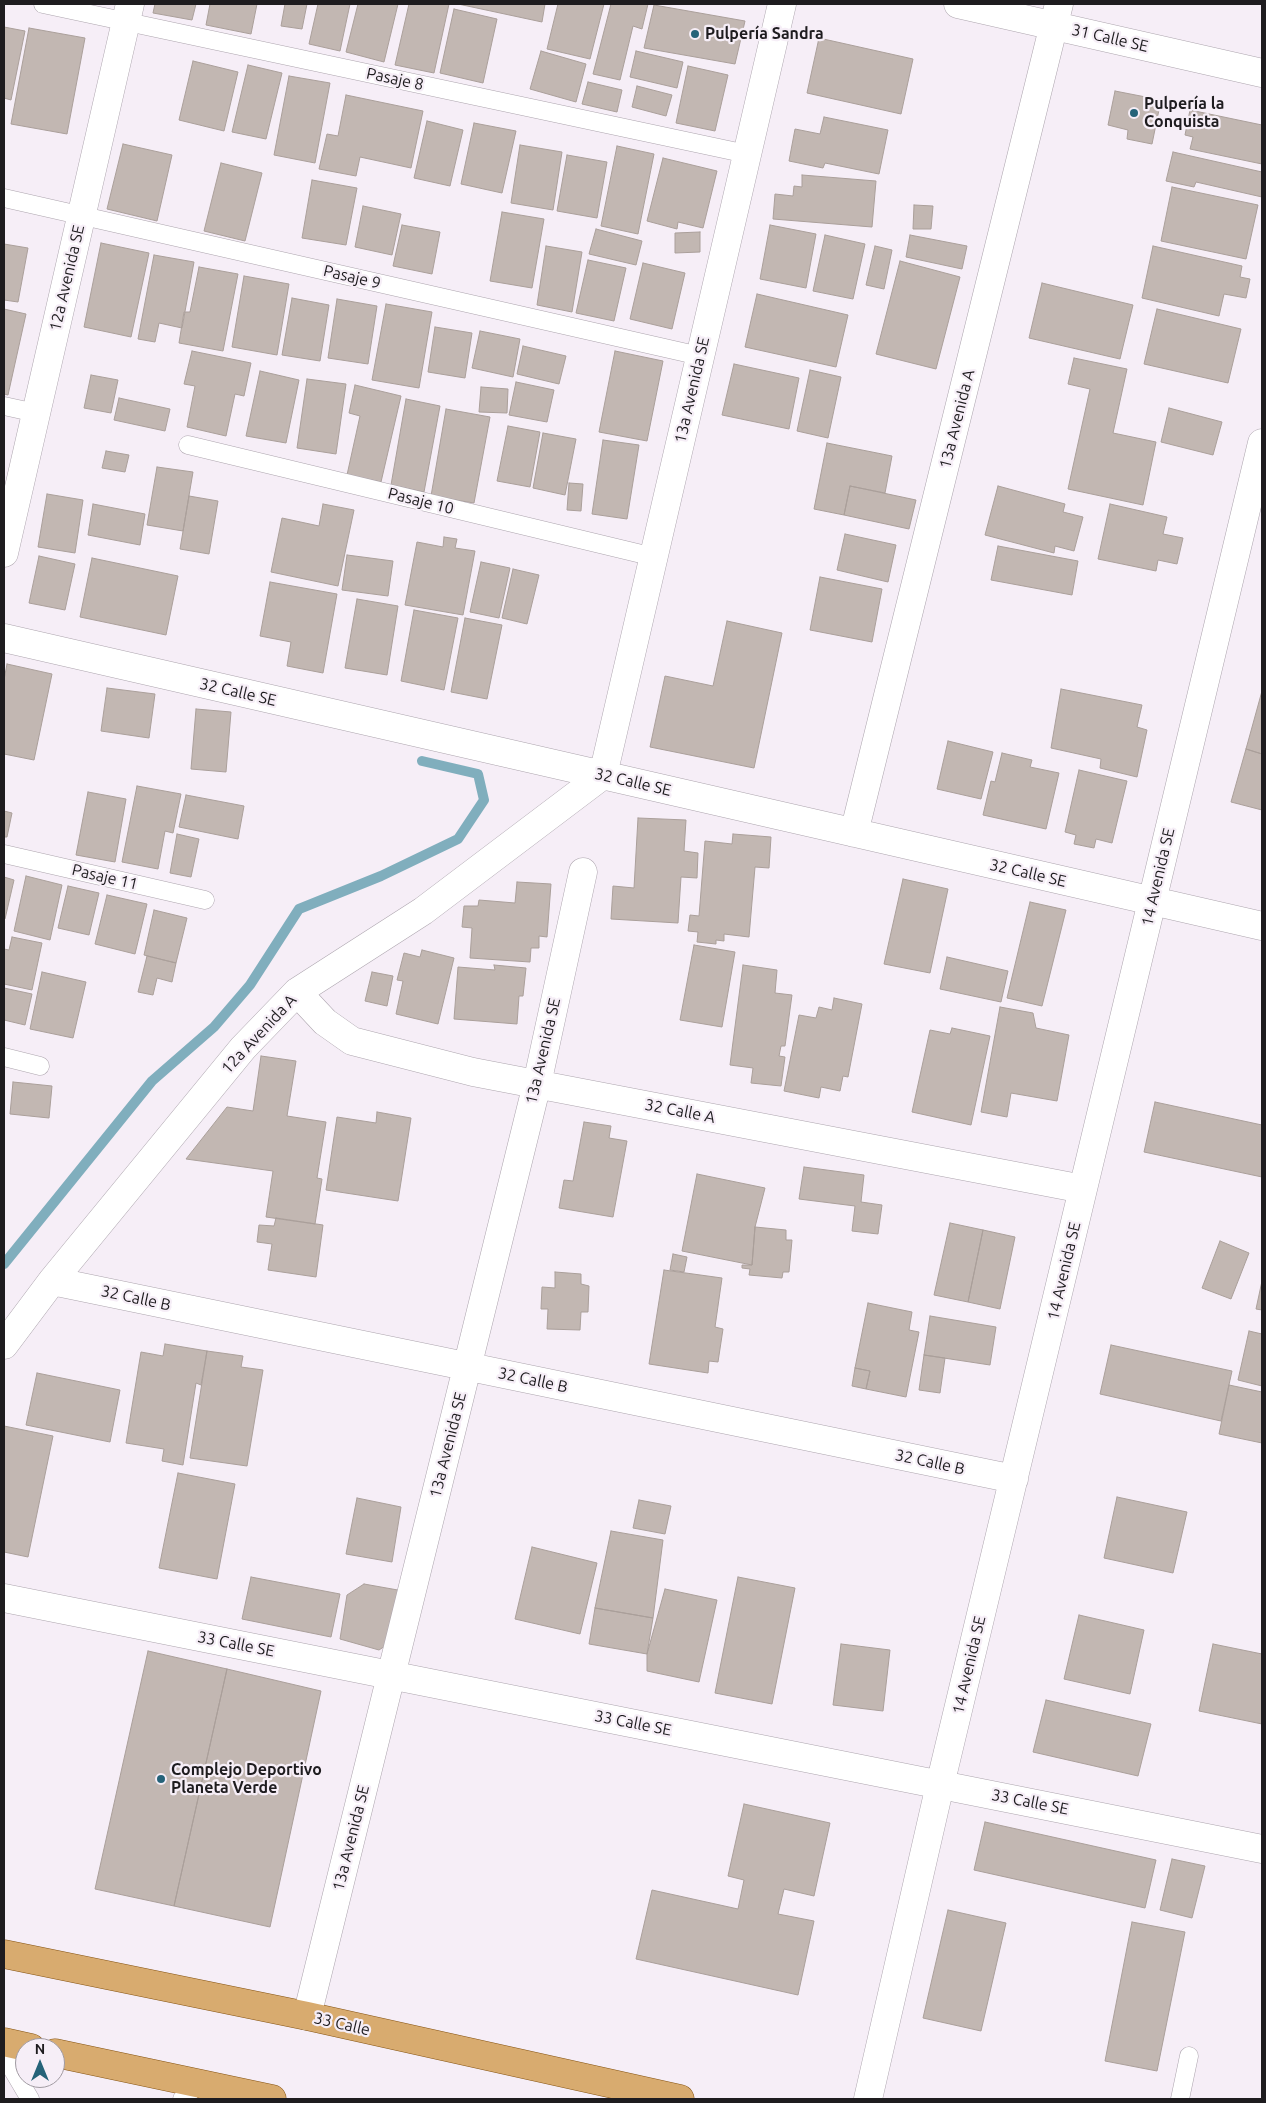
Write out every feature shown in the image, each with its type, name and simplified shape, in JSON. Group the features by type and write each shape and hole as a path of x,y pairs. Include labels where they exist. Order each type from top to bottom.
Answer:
{"main road":[{"name":"33 Calle","path":"4,1954 307,2016 680,2099"},
{"path":"65,2056 190,2091 272,2099"}],"street":[{"name":"13a Avenida SE","path":"604,776 782,4"},
{"name":"31 Calle SE","path":"958,4 1057,15 1262,73"},
{"name":"12a Avenida SE","path":"4,553 128,13"},
{"name":"13a Avenida A","path":"854,833 1057,15"},
{"name":"14 Avenida SE","path":"868,2099 940,1785 1262,443"},
{"name":"32 Calle SE","path":"4,638 1262,926"},
{"name":"12a Avenida A","path":"4,1345 52,1281 243,1048 296,992 423,911 604,776"},
{"name":"13a Avenida SE","path":"307,2016 537,1084 582,872"},
{"name":"32 Calle A","path":"296,992 325,1022 352,1041 473,1072 1083,1189"},
{"name":"32 Calle B","path":"52,1281 1014,1479"},
{"name":"33 Calle SE","path":"4,1598 1262,1849"}],"lane":[{"name":"Pasaje 8","path":"43,4 128,13 747,154"},
{"name":"Pasaje 9","path":"4,198 700,356"},
{"path":"4,406 36,413"},
{"name":"Pasaje 10","path":"188,445 654,557"},
{"name":"Pasaje 11","path":"4,854 205,900"},
{"path":"4,1058 40,1066"},
{"path":"4,2055 30,2099"},
{"path":"1180,2099 1188,2056"}],"building":[{"path":"155,4 196,4 192,20 153,13"},
{"path":"210,4 257,4 251,34 206,25"},
{"path":"285,4 307,4 302,29 281,26"},
{"path":"318,4 350,4 340,51 309,44"},
{"path":"358,4 398,4 384,62 346,52"},
{"path":"409,4 449,4 434,73 395,65"},
{"path":"458,4 545,4 542,22"},
{"path":"558,4 604,4 590,59 547,49"},
{"path":"611,4 648,4 642,29 633,26 620,80 593,74"},
{"name":"Pulpería Sandra","path":"654,5 745,21 735,64 644,48"},
{"path":"454,9 497,19 483,83 440,73"},
{"path":"4,27 25,31 11,100 4,98"},
{"path":"29,28 85,38 67,134 11,124"},
{"path":"819,38 913,59 901,114 807,93"},
{"path":"541,51 586,64 576,102 530,89"},
{"path":"636,51 683,62 677,88 630,77"},
{"path":"193,61 238,72 224,131 179,120"},
{"path":"248,65 282,73 266,139 232,132"},
{"path":"688,66 728,75 715,131 676,123"},
{"path":"289,76 330,83 315,163 274,155"},
{"path":"588,82 622,90 617,112 582,104"},
{"path":"637,86 672,95 666,116 632,107"},
{"name":"Pulpería la Conquista","path":"1115,91 1161,100 1152,144 1127,139 1128,130 1108,125"},
{"path":"346,95 423,111 411,168 360,157 356,176 319,169 327,134 338,136"},
{"path":"1190,110 1262,125 1262,164 1190,149 1193,137 1185,135"},
{"path":"824,117 888,130 879,174 825,163 823,168 789,161 795,129 820,134"},
{"path":"427,121 463,130 450,186 414,178"},
{"path":"474,123 516,131 502,193 461,184"},
{"path":"123,144 172,155 157,221 107,209"},
{"path":"520,145 562,152 553,210 511,203"},
{"path":"617,146 654,154 638,234 601,226"},
{"path":"1173,152 1262,172 1262,197 1196,182 1194,187 1166,181"},
{"path":"567,155 607,162 597,218 557,211"},
{"path":"663,158 717,171 703,228 678,222 677,229 647,221"},
{"path":"221,163 262,173 245,241 204,231"},
{"path":"802,175 876,181 872,227 773,219 775,194 793,196 794,186 802,187"},
{"path":"312,180 357,188 346,245 302,238"},
{"path":"1172,187 1258,205 1246,259 1161,241"},
{"path":"914,205 933,206 931,229 913,229"},
{"path":"363,206 401,214 392,255 355,247"},
{"path":"502,212 544,219 532,288 490,281"},
{"path":"402,225 440,232 432,274 393,266"},
{"path":"770,225 816,234 806,288 760,279"},
{"path":"596,229 642,241 636,265 589,254"},
{"path":"700,232 700,252 675,253 675,233"},
{"path":"825,235 865,244 853,299 813,291"},
{"path":"910,235 967,246 962,269 906,257"},
{"path":"101,243 149,253 131,337 84,327"},
{"path":"4,244 28,248 18,302 4,300"},
{"path":"546,246 582,252 572,312 537,305"},
{"path":"875,246 892,250 884,289 866,285"},
{"path":"1153,246 1242,266 1240,277 1250,279 1246,298 1224,294 1219,316 1142,298"},
{"path":"154,255 194,262 182,328 159,323 155,342 138,339"},
{"path":"588,260 626,268 614,321 576,313"},
{"path":"900,261 960,277 936,369 876,354"},
{"path":"643,263 685,273 672,329 630,319"},
{"path":"199,267 238,274 223,351 179,343 184,312 190,312"},
{"path":"244,276 289,284 277,355 232,347"},
{"path":"1042,283 1133,305 1120,359 1029,338"},
{"path":"757,294 848,315 836,367 745,347"},
{"path":"292,298 329,305 320,361 282,355"},
{"path":"337,299 377,306 368,364 328,358"},
{"path":"386,304 432,312 419,388 372,380"},
{"path":"4,309 26,314 8,395 4,394"},
{"path":"1157,309 1241,329 1228,383 1144,364"},
{"path":"435,327 472,333 465,378 428,372"},
{"path":"480,331 520,339 513,377 472,368"},
{"path":"523,346 566,356 559,384 517,374"},
{"path":"192,351 251,363 244,396 235,394 226,436 187,427 195,386 184,384"},
{"path":"615,351 663,361 647,441 599,432"},
{"path":"1074,358 1127,369 1113,433 1156,442 1143,505 1068,489 1090,389 1068,384"},
{"path":"734,364 799,378 789,429 722,415"},
{"path":"810,370 841,377 828,438 797,431"},
{"path":"260,371 299,380 286,443 246,436"},
{"path":"91,375 118,380 111,413 84,408"},
{"path":"307,379 346,384 336,454 297,448"},
{"path":"516,382 554,390 547,422 509,415"},
{"path":"355,385 401,396 381,482 347,475 360,416 349,413"},
{"path":"481,387 508,389 507,413 479,412"},
{"path":"119,398 170,409 165,431 114,420"},
{"path":"406,399 440,406 424,492 391,485"},
{"path":"1169,408 1222,422 1213,455 1161,442"},
{"path":"446,409 490,417 474,503 431,496"},
{"path":"508,426 540,432 530,487 497,481"},
{"path":"543,433 576,439 565,495 533,488"},
{"path":"603,440 639,445 627,519 592,514"},
{"path":"827,443 892,456 885,493 850,486 844,515 814,509"},
{"path":"106,451 129,455 125,472 102,468"},
{"path":"157,467 193,472 183,531 147,525"},
{"path":"569,483 583,484 581,511 567,510"},
{"path":"850,486 916,500 909,529 844,515"},
{"path":"998,486 1065,504 1063,512 1083,517 1074,551 1055,546 1054,553 985,535"},
{"path":"47,494 83,500 75,553 38,547"},
{"path":"189,496 218,501 209,554 180,549"},
{"path":"93,504 145,514 140,545 88,535"},
{"path":"323,504 354,510 338,586 271,572 282,518 319,526"},
{"path":"1110,504 1167,517 1163,534 1183,538 1177,564 1158,560 1156,571 1098,559"},
{"path":"845,534 896,545 888,582 837,570"},
{"path":"444,537 457,539 455,548 475,551 463,615 405,605 417,542 443,547"},
{"path":"998,546 1078,561 1072,595 991,580"},
{"path":"347,555 393,561 388,596 342,590"},
{"path":"39,556 75,564 65,610 29,603"},
{"path":"92,558 178,576 166,635 80,617"},
{"path":"481,562 510,568 499,618 470,612"},
{"path":"513,569 539,575 527,624 502,618"},
{"path":"820,577 882,589 872,642 810,630"},
{"path":"270,582 337,594 323,673 287,666 291,642 260,636"},
{"path":"357,599 398,606 387,675 345,668"},
{"path":"414,610 458,618 444,690 401,681"},
{"path":"465,618 502,625 487,699 451,692"},
{"path":"727,621 782,633 754,768 650,747 665,676 713,686"},
{"path":"7,664 52,674 34,760 4,754 4,680"},
{"path":"107,688 155,694 149,738 101,731"},
{"path":"1061,689 1142,705 1137,727 1147,730 1137,777 1100,768 1101,759 1051,748"},
{"path":"1262,691 1262,754 1246,749"},
{"path":"196,709 231,712 226,772 191,769"},
{"path":"948,741 993,752 981,799 937,789"},
{"path":"1246,749 1262,754 1262,810 1231,802"},
{"path":"1002,753 1032,760 1030,767 1059,773 1046,829 983,815 991,781 995,782"},
{"path":"1079,770 1127,781 1112,843 1096,839 1094,848 1074,844 1076,835 1065,832"},
{"path":"137,786 181,794 173,833 165,831 158,869 122,862"},
{"path":"88,792 126,799 115,862 76,855"},
{"path":"186,795 244,806 238,839 179,827"},
{"path":"4,811 12,813 7,837 4,837"},
{"path":"638,818 686,820 684,851 698,853 697,878 681,877 678,923 611,919 613,886 634,888"},
{"path":"177,834 199,839 191,877 170,873"},
{"path":"733,834 771,837 769,868 755,867 749,937 724,934 724,941 716,940 716,944 697,942 698,932 688,931 690,915 699,916 705,841 732,844"},
{"path":"26,876 62,885 50,940 14,931"},
{"path":"4,877 14,880 5,919 4,919"},
{"path":"903,879 948,889 930,973 884,964"},
{"path":"517,882 551,884 547,937 539,936 539,948 531,948 530,962 470,958 472,928 462,927 464,906 478,906 479,900 515,903"},
{"path":"68,886 99,893 89,935 58,928"},
{"path":"107,895 147,904 135,954 95,944"},
{"path":"1030,902 1066,910 1042,1006 1007,998"},
{"path":"154,910 187,918 176,963 144,955"},
{"path":"12,937 42,943 32,990 4,984 4,949 9,950"},
{"path":"694,945 735,952 722,1027 680,1020"},
{"path":"422,950 454,958 438,1024 396,1014 403,981 397,980 404,953 420,957"},
{"path":"147,956 176,963 172,982 157,978 153,995 138,992"},
{"path":"947,957 1008,971 1001,1002 940,989"},
{"path":"494,965 526,968 523,996 519,996 517,1024 454,1019 458,967 495,970"},
{"path":"743,965 777,970 775,993 792,995 785,1046 781,1046 779,1056 785,1057 781,1086 751,1083 753,1068 730,1065"},
{"path":"42,972 86,982 73,1038 30,1029"},
{"path":"372,972 393,976 387,1006 365,1001"},
{"path":"4,988 32,994 25,1025 4,1020"},
{"path":"834,998 862,1004 848,1077 843,1076 840,1091 821,1087 819,1098 784,1091 799,1015 816,1018 819,1007 832,1010"},
{"path":"1000,1007 1033,1013 1036,1028 1069,1035 1057,1101 1011,1093 1007,1117 981,1112"},
{"path":"952,1028 990,1036 971,1125 912,1112 930,1030 950,1034"},
{"path":"261,1056 296,1061 287,1116 326,1122 317,1178 322,1179 315,1224 266,1217 273,1171 186,1159 227,1107 253,1111"},
{"path":"13,1082 52,1086 49,1118 10,1114"},
{"path":"1155,1102 1262,1125 1262,1177 1144,1152"},
{"path":"377,1112 411,1118 398,1201 326,1190 337,1117 376,1123"},
{"path":"584,1122 611,1126 609,1138 627,1141 613,1217 559,1208 564,1180 573,1181"},
{"path":"804,1167 864,1175 861,1202 882,1205 878,1234 852,1231 855,1206 799,1199"},
{"path":"697,1174 765,1188 755,1227 752,1265 682,1251"},
{"path":"276,1218 323,1225 316,1277 268,1270 272,1244 257,1242 259,1225 274,1226"},
{"path":"950,1223 983,1230 968,1302 934,1295"},
{"path":"755,1227 786,1230 786,1240 792,1240 789,1272 783,1272 782,1278 749,1275 750,1269 742,1268 742,1265 752,1265"},
{"path":"983,1230 1015,1237 1000,1309 968,1302"},
{"path":"1220,1241 1249,1253 1231,1299 1202,1288"},
{"path":"673,1254 687,1257 684,1272 670,1270"},
{"path":"664,1270 722,1278 715,1327 723,1329 718,1362 709,1361 708,1373 649,1364"},
{"path":"555,1272 581,1274 581,1284 589,1286 588,1312 581,1312 580,1330 547,1329 548,1309 541,1309 542,1287 555,1288"},
{"path":"1262,1281 1262,1310 1256,1309"},
{"path":"868,1303 912,1312 909,1330 919,1332 906,1397 866,1389 870,1371 855,1368"},
{"path":"930,1316 996,1327 990,1365 924,1355"},
{"path":"1249,1331 1262,1334 1262,1386 1238,1380"},
{"path":"165,1344 207,1351 201,1385 196,1383 183,1465 162,1461 164,1449 126,1443 141,1352 163,1356"},
{"path":"1111,1345 1232,1371 1221,1421 1100,1394"},
{"path":"207,1351 243,1356 241,1367 263,1370 247,1466 190,1458"},
{"path":"924,1355 945,1358 940,1393 919,1390"},
{"path":"855,1368 870,1371 866,1389 852,1386"},
{"path":"37,1373 120,1390 110,1442 26,1425"},
{"path":"1229,1385 1262,1392 1262,1443 1219,1434"},
{"path":"4,1426 53,1436 28,1557 4,1552"},
{"path":"178,1473 235,1484 217,1579 159,1568"},
{"path":"1117,1497 1187,1512 1173,1573 1104,1558"},
{"path":"357,1498 401,1507 392,1562 346,1554"},
{"path":"639,1500 671,1506 665,1534 633,1528"},
{"path":"611,1531 663,1540 653,1618 595,1608"},
{"path":"532,1547 597,1563 580,1634 515,1619"},
{"path":"251,1577 340,1594 331,1637 242,1619"},
{"path":"738,1577 795,1588 772,1704 715,1693"},
{"path":"364,1584 409,1592 402,1635 379,1650 340,1639 347,1595"},
{"path":"665,1589 717,1600 699,1682 647,1671 647,1654"},
{"path":"595,1608 653,1618 647,1654 589,1644"},
{"path":"1079,1615 1144,1630 1130,1694 1064,1679"},
{"path":"841,1644 890,1650 883,1711 833,1705"},
{"path":"1213,1644 1262,1654 1262,1724 1199,1711"},
{"name":"Complejo Deportivo Planeta Verde","path":"148,1651 227,1669 174,1906 95,1889"},
{"path":"227,1669 321,1691 270,1927 174,1906"},
{"path":"1046,1700 1151,1724 1138,1776 1033,1752"},
{"path":"744,1804 830,1823 814,1896 784,1889 778,1914 814,1921 798,1995 636,1959 652,1890 738,1909 744,1880 728,1876"},
{"path":"985,1822 1156,1860 1145,1908 974,1870"},
{"path":"1172,1859 1205,1866 1192,1918 1160,1910"},
{"path":"948,1910 1006,1923 981,2031 923,2018"},
{"path":"1132,1922 1185,1932 1157,2071 1105,2061"}],"waterway":[{"path":"4,1264 152,1081 214,1027 250,985 299,909 381,876 458,839 484,800 478,774 422,761"}],"place":[{"name":"Pulpería Sandra","path":"695,34"},
{"name":"Pulpería la Conquista","path":"1134,113"},
{"name":"Complejo Deportivo Planeta Verde","path":"161,1779"}]}
